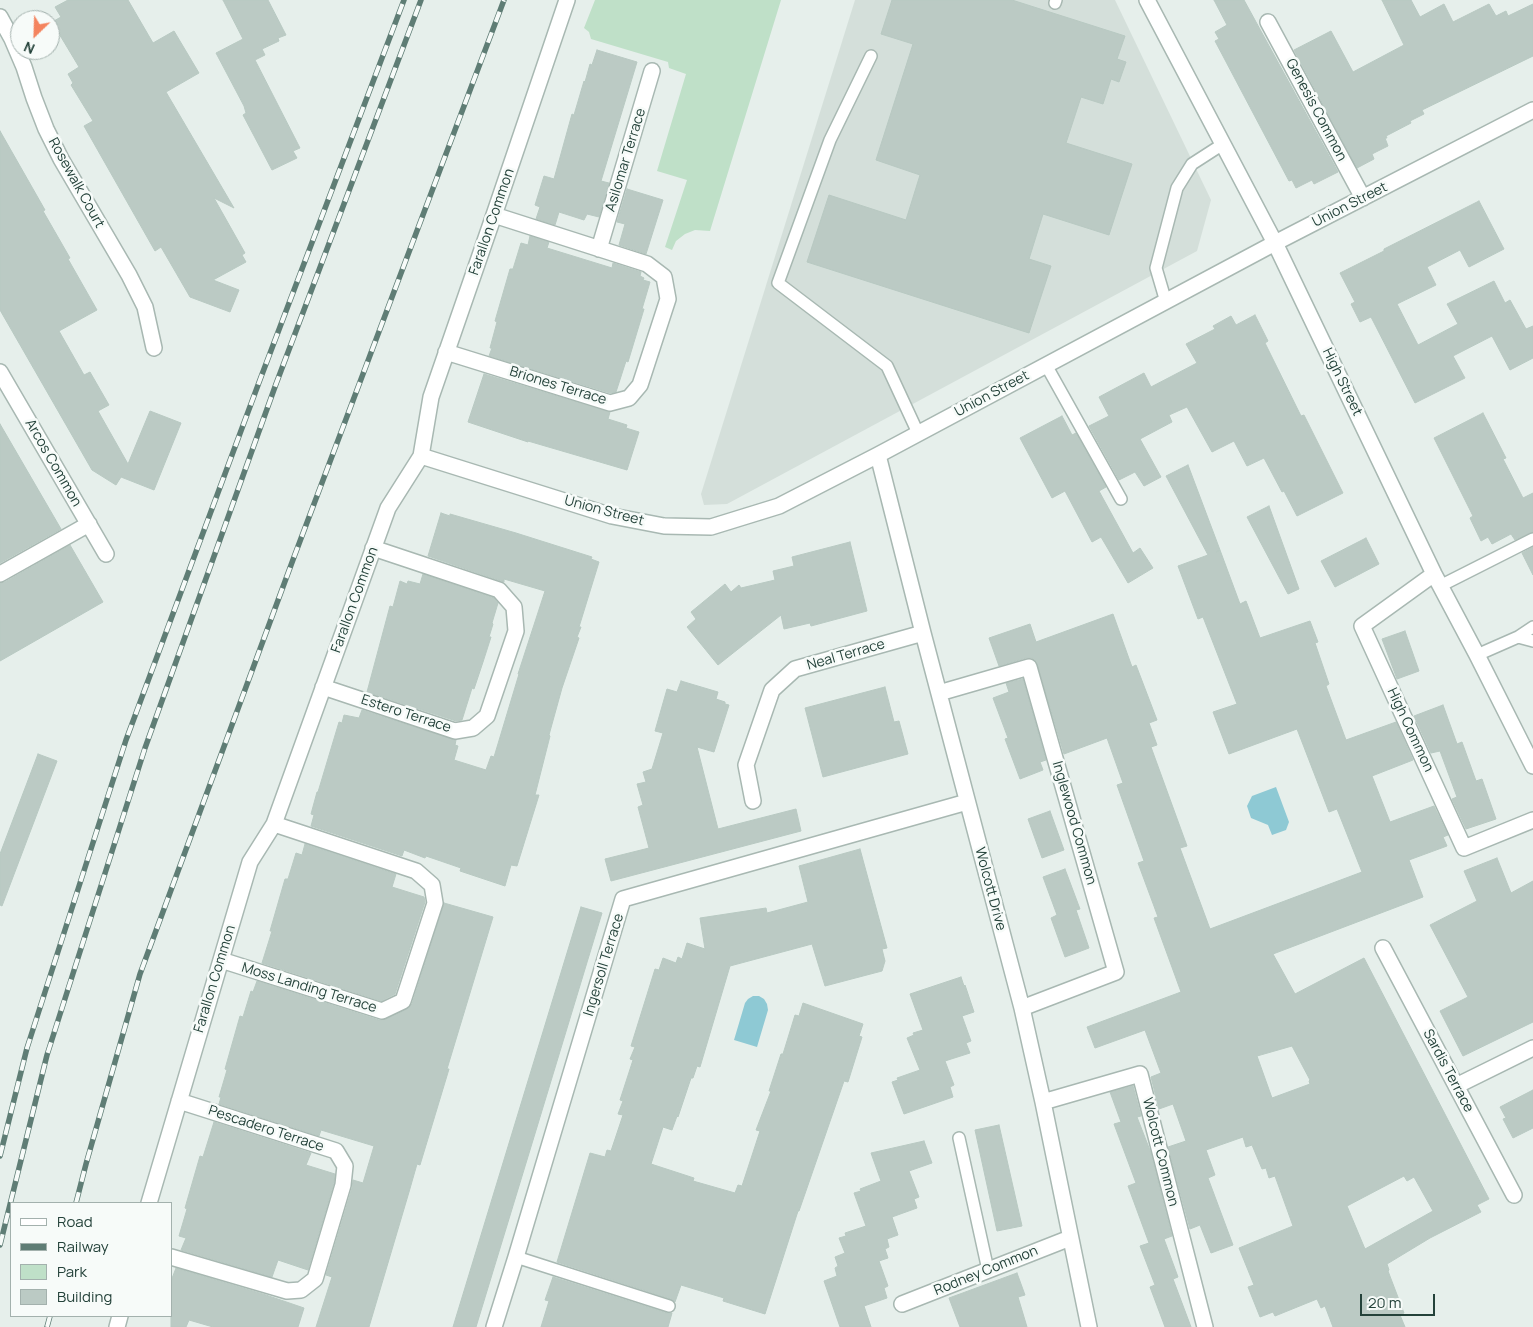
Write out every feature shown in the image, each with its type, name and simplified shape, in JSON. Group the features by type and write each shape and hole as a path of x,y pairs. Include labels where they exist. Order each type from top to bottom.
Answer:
{"street":[{"name":"Farallon Common","path":"149,1202 250,862 274,824 388,508 421,456 431,396 567,0"},
{"name":"High Street","path":"1147,0 1275,243 1437,580 1477,654 1533,766"},
{"name":"Rosewalk Court","path":"0,17 21,60 46,129 61,159 129,275 145,307 154,348"},
{"name":"Genesis Common","path":"1268,22 1363,198"},
{"name":"Asilomar Terrace","path":"599,248 652,71"},
{"name":"Union Street","path":"421,456 612,516 664,526 711,527 779,506 918,434 1275,243 1533,110"},
{"name":"Briones Terrace","path":"446,352 610,403 628,398 640,385 668,298 664,277 647,264 494,215"},
{"name":"Arcos Common","path":"1,376 106,554"},
{"name":"Wolcott Drive","path":"878,455 1022,1008 1044,1102 1089,1327"},
{"path":"0,574 89,524"},
{"name":"Estero Terrace","path":"323,687 455,731 473,728 487,716 516,631 514,607 499,590 373,548"},
{"name":"High Common","path":"1437,580 1362,626 1464,848 1533,820"},
{"name":"Neal Terrace","path":"753,801 746,765 772,690 795,669 923,633"},
{"name":"Inglewood Common","path":"939,692 1029,667 1116,972 1022,1008"},
{"name":"Ingersoll Terrace","path":"494,1327 623,899 967,802"},
{"name":"Moss Landing Terrace","path":"221,960 382,1011 403,1001 435,903 432,885 416,871 274,824"},
{"name":"Sardis Terrace","path":"1383,948 1514,1194"},
{"path":"1456,1086 1533,1048"},
{"name":"Wolcott Common","path":"1044,1102 1140,1074 1205,1327"},
{"name":"Pescadero Terrace","path":"172,1257 287,1291 301,1290 315,1280 344,1186 345,1166 336,1151 179,1101"},
{"name":"Rodney Common","path":"902,1304 1070,1238"}],"lane":[{"path":"871,56 830,140 778,283 888,366 918,434"},
{"path":"1166,302 1156,268 1177,188 1192,164 1223,144"},
{"path":"1046,365 1121,499"},
{"path":"1437,580 1533,539"},
{"path":"1477,654 1518,637 1533,627"},
{"path":"1518,637 1533,641"},
{"path":"959,1138 988,1270"},
{"path":"516,1257 669,1306"}],"shaded area":[{"path":"855,0 1115,0 1211,200 1197,251 727,504 704,505 701,494"}],"green space":[{"path":"595,0 781,0 710,231 695,230 685,234 676,241 672,250 665,247 687,180 657,171 686,74 669,68 668,62 591,39 589,32 584,28"}],"water":[{"path":"1276,787 1289,822 1286,830 1272,835 1268,825 1251,818 1247,806 1252,796"},
{"path":"753,996 759,996 764,999 768,1010 757,1047 734,1040 745,1003"}],"building":[{"path":"68,0 128,0 153,43 174,31 199,73 166,92 234,208 214,198 245,253 242,255 246,262 213,280 239,290 230,312 190,297 161,247 155,251 84,126 93,121 71,85 73,83 68,74 79,67 60,35 60,10 57,10 55,7"},
{"path":"223,0 268,0 286,35 278,38 279,41 262,49 265,55 255,60 300,148 293,151 297,158 272,170 243,115 246,113 244,106 216,53 243,39"},
{"path":"892,0 1012,0 1125,36 1117,59 1126,62 1119,82 1111,79 1103,104 1081,97 1066,143 1132,164 1109,235 1043,214 1029,259 1051,266 1029,333 807,262 829,195 906,220 920,175 876,160 913,44 881,34"},
{"path":"1214,0 1244,0 1338,172 1314,184 1312,180 1296,188 1292,180 1289,181 1215,41 1219,39 1215,32 1227,25"},
{"path":"1382,0 1411,0 1420,17 1444,4 1453,22 1489,4 1496,16 1506,11 1508,16 1533,4 1533,56 1422,110 1424,114 1386,136 1388,146 1372,154 1374,159 1357,168 1294,50 1331,31 1353,72 1404,45"},
{"path":"597,50 637,62 601,181 609,183 599,217 587,214 584,220 559,212 555,225 536,219 540,207 535,205 544,176 554,179 572,114 574,115 590,64 592,65"},
{"path":"0,131 45,210 43,211 97,310 59,331 84,375 90,372 109,405 98,411 128,464 150,411 181,423 154,490 121,477 116,485 92,470 0,310"},
{"path":"627,189 663,200 646,254 619,245 625,224 617,222"},
{"path":"1479,201 1504,249 1469,267 1460,250 1427,267 1436,285 1397,304 1418,345 1458,324 1447,304 1494,281 1505,303 1510,300 1526,329 1533,326 1533,358 1510,370 1492,336 1453,356 1465,378 1415,403 1371,317 1360,322 1351,304 1355,302 1340,273"},
{"path":"530,236 549,242 547,248 612,268 613,263 641,272 640,276 644,278 643,280 650,282 628,362 626,361 616,392 610,393 489,356 497,322 495,321 510,269 513,269 521,243 528,245"},
{"path":"1255,315 1268,341 1265,343 1301,416 1304,415 1343,493 1297,516 1264,458 1247,466 1234,441 1212,452 1187,407 1169,415 1172,422 1140,439 1161,477 1144,486 1135,472 1119,480 1089,426 1109,416 1099,397 1144,373 1151,387 1197,363 1186,344 1215,329 1213,326 1231,316 1236,325"},
{"path":"484,374 610,412 608,419 627,425 626,428 639,432 627,470 528,442 468,422"},
{"path":"1483,413 1506,458 1503,459 1523,498 1533,493 1533,532 1515,540 1511,534 1492,544 1488,537 1481,541 1470,518 1473,516 1434,438"},
{"path":"1062,416 1072,435 1076,433 1106,487 1099,491 1133,553 1140,548 1153,568 1128,583 1101,537 1092,542 1065,491 1052,498 1020,438"},
{"path":"0,424 61,529 0,563"},
{"path":"1188,465 1240,604 1246,601 1260,638 1310,621 1318,642 1315,643 1329,684 1326,686 1346,740 1396,722 1413,760 1372,776 1390,822 1434,806 1448,835 1443,837 1447,846 1409,860 1423,897 1273,954 1295,994 1364,958 1489,1199 1477,1205 1481,1212 1430,1238 1387,1264 1404,1313 1400,1315 1405,1327 1333,1327 1325,1306 1321,1308 1317,1299 1275,1316 1273,1312 1260,1317 1248,1287 1254,1285 1239,1248 1293,1226 1275,1176 1269,1178 1266,1168 1262,1169 1252,1145 1246,1147 1243,1137 1206,1150 1215,1175 1208,1178 1233,1245 1211,1253 1200,1225 1190,1229 1168,1147 1186,1141 1173,1104 1159,1109 1151,1077 1161,1073 1145,1030 1095,1048 1087,1027 1181,992 1154,918 1158,917 1138,863 1144,861 1117,785 1123,783 1107,738 1064,754 1036,661 1032,658 1026,658 999,666 989,638 1030,624 1036,642 1113,614 1132,667 1136,665 1157,720 1149,723 1157,745 1151,747 1187,846 1180,848 1210,929 1362,872 1337,809 1329,812 1297,729 1229,754 1213,712 1237,704 1203,617 1198,619 1178,566 1208,555 1166,476","holes":["1292,1046 1310,1080 1310,1084 1272,1098 1257,1056","1404,1176 1407,1181 1414,1177 1433,1211 1365,1249 1347,1206"]},
{"path":"1269,506 1299,589 1288,594 1247,517"},
{"path":"441,513 516,533 592,557 591,559 599,562 579,627 581,627 577,637 579,638 549,735 535,795 539,795 517,866 511,865 505,886 460,871 461,868 426,856 425,858 404,850 402,856 311,826 314,815 311,814 317,792 339,722 342,723 344,715 359,718 362,710 456,740 455,745 458,746 454,760 486,770 491,756 494,757 545,591 504,579 504,582 428,556"},
{"path":"1366,538 1379,564 1335,587 1321,561"},
{"path":"850,542 867,611 811,626 810,623 784,629 781,615 718,665 687,627 696,619 691,612 725,584 731,592 739,585 741,588 775,580 773,571 794,566 792,557"},
{"path":"70,545 103,602 0,661 0,583 5,582"},
{"path":"1533,547 1533,575 1522,553"},
{"path":"423,574 494,598 498,603 489,637 491,637 462,720 456,721 367,692 390,606 393,607 400,581 407,584 408,581 420,584"},
{"path":"1405,631 1419,671 1397,679 1382,639"},
{"path":"1023,679 1046,760 1040,762 1043,770 1020,779 1005,739 1008,738 993,698 1009,692 1006,683"},
{"path":"681,681 718,692 716,699 729,705 714,752 697,747 718,829 796,809 801,831 611,881 605,859 649,848 638,807 643,805 637,784 646,782 643,772 652,769 663,733 655,731 667,689 677,692"},
{"path":"885,687 894,722 899,721 908,754 823,777 805,708"},
{"path":"1443,705 1457,744 1462,742 1476,781 1482,779 1496,819 1466,829 1452,799 1457,797 1440,751 1431,753 1414,716"},
{"path":"38,754 57,761 2,906 0,905 0,854"},
{"path":"1050,811 1064,850 1042,858 1028,819"},
{"path":"305,844 396,874 392,887 424,897 425,902 395,994 381,1001 262,963 285,879 288,879 296,853 302,855"},
{"path":"860,849 887,948 882,949 885,961 882,971 825,986 812,944 730,966 700,1067 697,1066 693,1078 691,1078 672,1130 663,1127 651,1164 694,1178 693,1181 735,1193 738,1185 742,1186 760,1131 756,1130 771,1091 769,1091 781,1054 783,1054 795,1015 799,1016 803,1003 863,1024 859,1036 862,1037 848,1082 844,1081 798,1211 765,1314 723,1301 724,1298 681,1285 675,1302 671,1299 557,1262 590,1153 605,1157 607,1150 611,1151 623,1115 618,1114 623,1101 620,1100 633,1060 630,1059 635,1047 631,1046 655,969 659,970 663,958 676,963 678,957 682,959 687,943 705,949 700,918 766,908 767,913 808,902 799,866"},
{"path":"1497,858 1511,893 1533,881 1533,1022 1463,1056 1440,1011 1468,997 1430,925 1477,901 1464,871"},
{"path":"1065,869 1080,909 1076,910 1089,948 1065,957 1051,918 1057,915 1043,877"},
{"path":"444,903 493,917 447,1069 449,1069 420,1165 417,1164 369,1327 316,1327 332,1277 326,1275 353,1180 363,1183 374,1146 321,1130 319,1136 219,1104 221,1097 219,1097 227,1070 225,1069 240,1016 243,1017 251,991 253,992 257,981 379,1020 386,1019 407,1009 412,1004"},
{"path":"581,907 602,913 537,1127 476,1327 453,1327"},
{"path":"961,977 974,1012 962,1016 971,1041 966,1043 970,1053 945,1061 954,1085 950,1087 953,1097 904,1114 892,1082 898,1080 897,1078 920,1070 907,1038 914,1035 913,1033 923,1030 910,994"},
{"path":"1133,1086 1141,1116 1137,1117 1151,1153 1172,1236 1164,1239 1178,1277 1173,1279 1191,1327 1165,1327 1150,1287 1155,1285 1140,1246 1149,1243 1128,1186 1136,1183 1114,1124 1121,1122 1110,1092"},
{"path":"1533,1090 1533,1128 1513,1138 1503,1119 1506,1118 1500,1107"},
{"path":"214,1122 311,1153 306,1165 335,1174 308,1270 278,1260 272,1277 181,1250 186,1238 179,1236 187,1209 185,1208 200,1156 203,1157"},
{"path":"999,1125 1022,1226 997,1231 975,1130"},
{"path":"924,1141 932,1163 909,1171 919,1197 914,1199 917,1208 892,1217 898,1235 887,1239 889,1247 885,1249 888,1258 879,1261 888,1286 884,1288 887,1298 864,1306 871,1327 840,1327 824,1281 837,1276 835,1268 838,1266 835,1257 845,1253 839,1238 846,1236 845,1233 866,1226 854,1193 881,1181 871,1153"},
{"path":"176,1268 304,1308 298,1327 213,1327 189,1320 186,1327 171,1327 172,1278"},
{"path":"1017,1273 1025,1295 1018,1297 1027,1327 960,1327 949,1298"},
{"path":"553,1277 672,1313 668,1327 541,1327 549,1301 545,1300"}],"railway":[{"path":"0,1156 27,1048 126,740 404,0"},
{"path":"11,1202 47,1055 145,748 276,384 421,0"},
{"path":"76,1202 140,974 294,557 504,0"},
{"path":"0,1245 10,1205"},
{"path":"47,1327 50,1317"}]}
